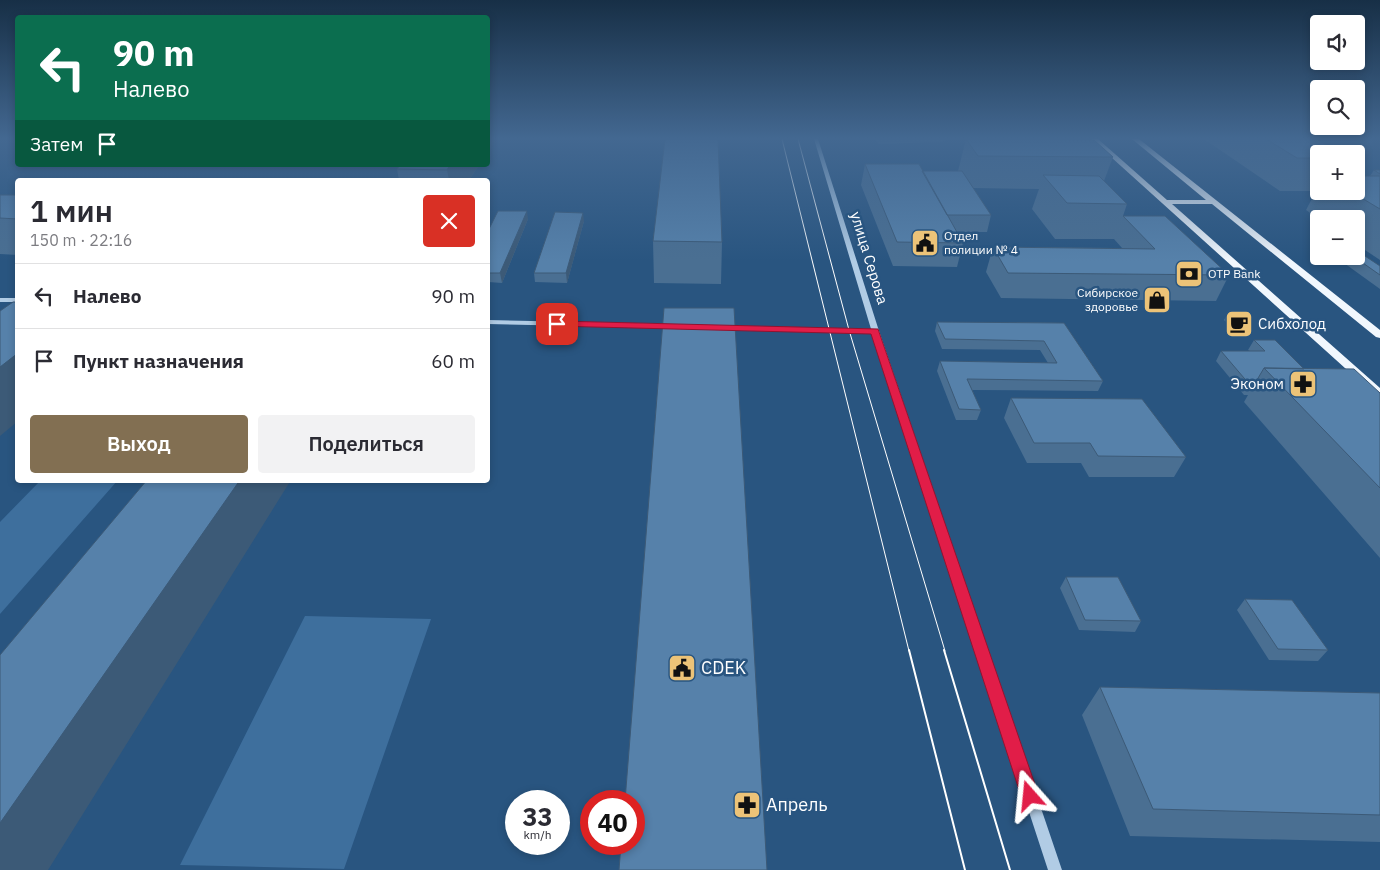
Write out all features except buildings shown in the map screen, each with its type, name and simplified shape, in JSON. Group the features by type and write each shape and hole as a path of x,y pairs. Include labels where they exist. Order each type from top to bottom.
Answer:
{"main road":[{"path":"1138,180 1380,394"},
{"path":"1184,180 1380,335"},
{"path":"1163,202 1212,202"}],"street":[{"name":"улица Серова","path":"828,180 875,331 1055,870"},
{"path":"0,300 15,300"},
{"path":"490,322 681,327"},
{"path":"710,327 875,331"}],"shaded area":[{"path":"38,483 115,483 0,614 0,522"},
{"path":"305,616 431,619 344,869 180,865"}],"tram line":[{"path":"792,180 909,651"},
{"path":"809,180 849,330 945,651"},
{"path":"909,650 965,870"},
{"path":"944,650 1010,870"}],"place":[{"name":"Отдел полиции № 4","path":"925,243"},
{"name":"OTP Bank","path":"1189,274"},
{"name":"Сибирское здоровье","path":"1157,300"},
{"name":"Сибхолод","path":"1239,324"},
{"name":"Эконом","path":"1303,384"},
{"name":"CDEK","path":"682,668"},
{"name":"Апрель","path":"747,805"}],"route":[{"path":"557,324 875,331 1030,796"}]}
